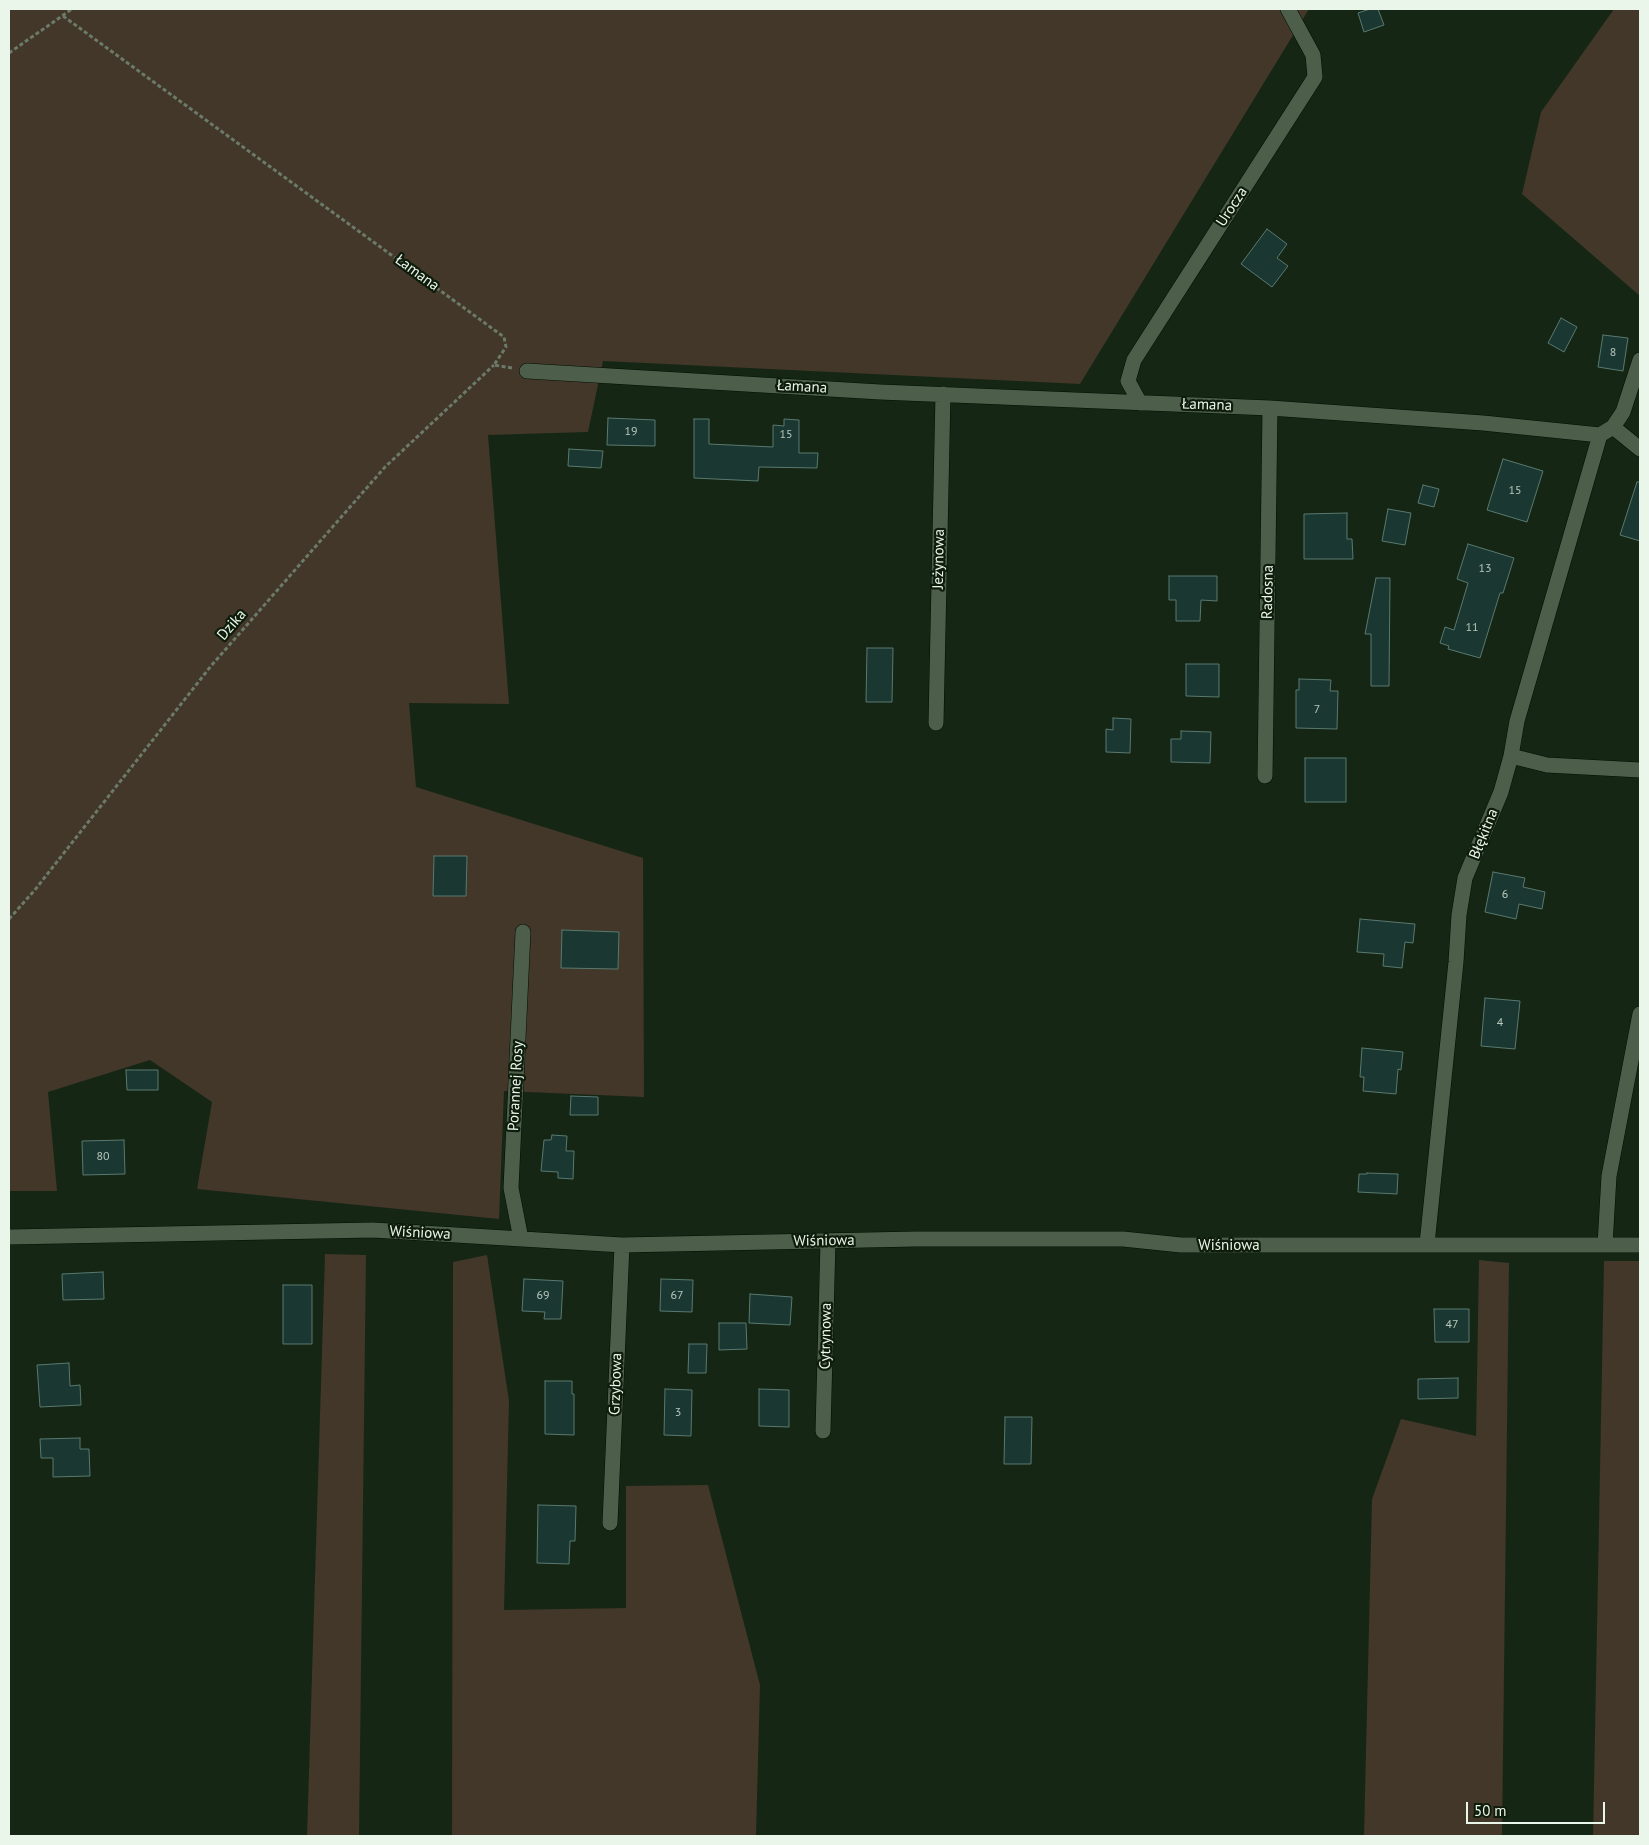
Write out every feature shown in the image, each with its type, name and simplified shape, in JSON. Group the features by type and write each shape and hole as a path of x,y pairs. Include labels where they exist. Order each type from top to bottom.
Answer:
{"street":[{"name":"Urocza","path":"1140,403 1128,381 1134,360 1314,77 1313,55 1288,9"},
{"path":"1640,360 1623,412 1606,431 1640,449"},
{"name":"Łamana","path":"527,370 943,394 1270,408 1606,431"},
{"name":"Jeżynowa","path":"936,723 943,394"},
{"name":"Radosna","path":"1265,776 1270,408"},
{"name":"Błękitna","path":"1427,1244 1456,962 1459,915 1466,878 1501,792 1511,756 1517,721 1606,431"},
{"path":"1511,756 1547,765 1640,770"},
{"name":"Porannej Rosy","path":"521,1239 511,1188 523,932"},
{"path":"1604,1245 1609,1176 1640,1014"},
{"name":"Wiśniowa","path":"9,1237 373,1230 622,1245 828,1241 1123,1239 1181,1245 1640,1245"},
{"name":"Cytrynowa","path":"823,1431 828,1241"},
{"name":"Grzybowa","path":"610,1522 622,1245"}],"path":[{"path":"9,54 72,9"},
{"name":"Łamana","path":"63,16 504,337 506,347 494,365"},
{"path":"494,365 527,370"},
{"name":"Dzika","path":"9,919 34,891 211,666 385,467 494,365"}],"shaded area":[{"path":"9,9 1309,9 1080,384 603,361 588,432 488,435 509,704 409,703 416,787 643,858 644,1097 504,1091 499,1219 197,1189 212,1102 150,1060 48,1092 57,1191 9,1191"},
{"path":"1614,9 1640,9 1640,296 1522,194 1541,112"},
{"path":"325,1254 366,1255 359,1836 307,1836"},
{"path":"487,1255 509,1401 504,1610 626,1608 626,1486 708,1485 760,1685 756,1836 452,1836 453,1262"},
{"path":"1479,1260 1509,1263 1502,1836 1364,1836 1372,1499 1401,1419 1476,1436"},
{"path":"1604,1261 1640,1261 1640,1836 1593,1836"}],"building":[{"path":"1370,9 1378,9 1384,25 1364,32 1358,13"},
{"path":"1267,229 1287,244 1277,258 1288,266 1272,287 1241,264"},
{"path":"1561,318 1577,327 1564,352 1548,343"},
{"path":"1603,335 1628,338 1623,371 1598,367"},
{"path":"608,418 655,420 655,446 607,445"},
{"path":"694,419 709,419 709,444 773,447 773,425 784,426 784,419 799,420 799,453 818,453 817,468 759,467 758,481 694,478"},
{"path":"569,449 603,451 601,468 568,466"},
{"path":"1503,459 1543,471 1527,522 1487,510"},
{"path":"1637,482 1640,482 1640,541 1620,535"},
{"path":"1423,485 1439,489 1434,507 1418,503"},
{"path":"1388,509 1411,513 1405,545 1382,541"},
{"path":"1347,513 1347,539 1352,539 1353,559 1304,559 1304,514"},
{"path":"1468,544 1514,558 1503,593 1500,593 1480,658 1448,649 1449,646 1440,643 1445,627 1454,630 1468,583 1457,579"},
{"path":"1169,576 1217,576 1217,601 1201,600 1200,621 1176,621 1176,600 1169,600"},
{"path":"1376,578 1390,578 1389,686 1371,686 1371,634 1365,634"},
{"path":"867,648 893,648 892,702 866,702"},
{"path":"1186,664 1219,664 1219,697 1186,696"},
{"path":"1299,679 1331,680 1330,691 1338,691 1337,729 1296,728 1296,690 1299,690"},
{"path":"1113,718 1131,719 1130,753 1106,752 1106,729 1113,730"},
{"path":"1181,731 1211,732 1210,763 1171,762 1171,739 1181,739"},
{"path":"1305,758 1346,758 1346,802 1305,802"},
{"path":"434,856 467,856 466,896 433,896"},
{"path":"1493,872 1525,878 1523,887 1545,892 1542,909 1519,904 1516,919 1485,912"},
{"path":"1360,919 1415,924 1413,943 1405,942 1402,968 1383,966 1384,954 1357,952"},
{"path":"562,930 619,932 618,969 561,968"},
{"path":"1485,998 1520,1001 1515,1049 1481,1046"},
{"path":"1362,1048 1403,1052 1401,1070 1398,1069 1396,1094 1363,1091 1364,1077 1360,1077"},
{"path":"126,1070 158,1070 158,1090 127,1090"},
{"path":"571,1096 598,1097 598,1115 570,1115"},
{"path":"552,1135 567,1136 566,1151 574,1151 573,1179 558,1178 558,1172 541,1171 544,1140 551,1140"},
{"path":"124,1140 125,1174 83,1175 82,1141"},
{"path":"1359,1174 1398,1174 1397,1194 1358,1192"},
{"path":"103,1272 104,1299 63,1300 62,1274"},
{"path":"524,1279 563,1281 561,1319 544,1319 545,1312 522,1311"},
{"path":"661,1279 693,1280 692,1312 660,1311"},
{"path":"283,1285 312,1285 312,1344 283,1344"},
{"path":"750,1294 792,1297 790,1325 749,1323"},
{"path":"1434,1309 1469,1309 1469,1342 1435,1342"},
{"path":"719,1323 746,1323 747,1349 719,1350"},
{"path":"689,1344 707,1344 706,1373 688,1373"},
{"path":"69,1363 70,1386 80,1385 81,1405 40,1407 37,1365"},
{"path":"1458,1378 1458,1398 1418,1399 1418,1379"},
{"path":"545,1381 572,1381 572,1394 574,1394 574,1435 545,1434"},
{"path":"665,1389 692,1390 691,1436 664,1435"},
{"path":"759,1389 789,1390 789,1427 759,1426"},
{"path":"1005,1417 1032,1417 1031,1464 1004,1464"},
{"path":"80,1438 80,1449 89,1449 90,1476 53,1477 53,1458 41,1458 40,1439"},
{"path":"538,1505 576,1506 575,1541 570,1541 569,1564 537,1563"}]}
